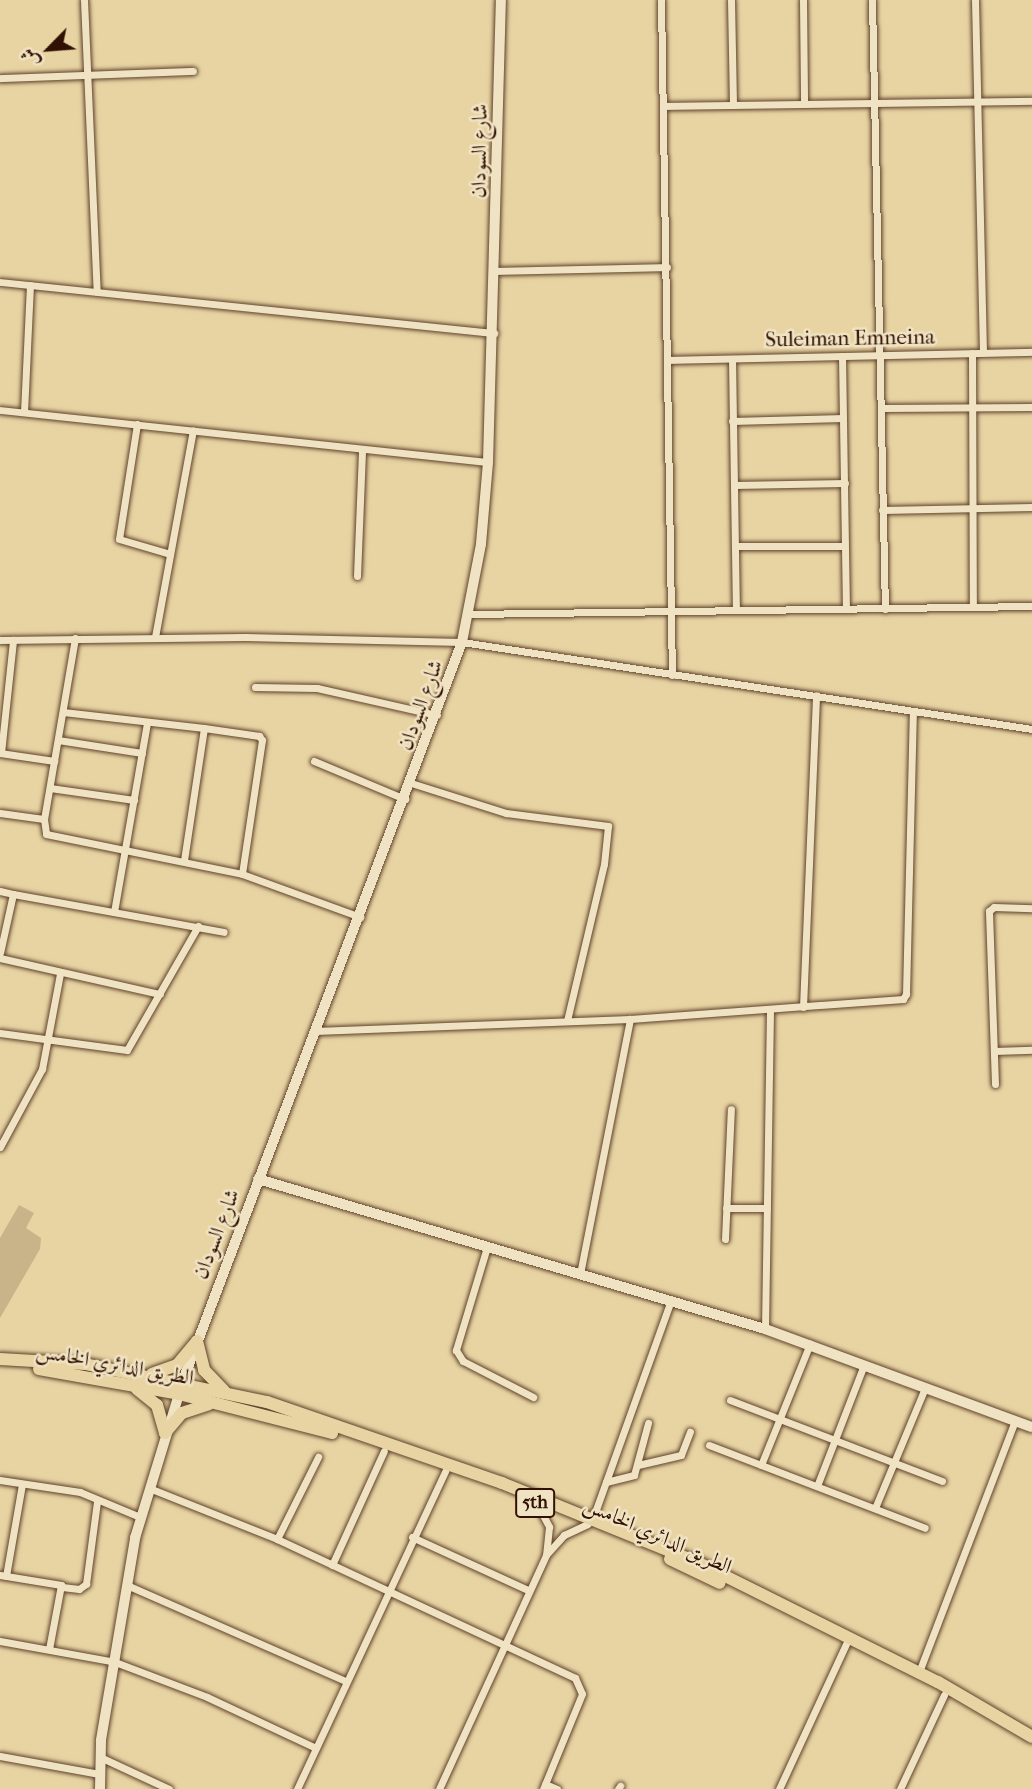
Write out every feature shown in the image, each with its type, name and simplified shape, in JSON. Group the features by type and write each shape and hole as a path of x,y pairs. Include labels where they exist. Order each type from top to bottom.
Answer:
{"main road":[{"name":"شارع السودان","path":"100,1789 99,1756 140,1517 165,1433 197,1341 437,715 462,642 488,462 496,271 501,0"},
{"path":"258,1179 765,1329 1032,1427"},
{"path":"142,1374 171,1369 197,1341"},
{"path":"127,1384 157,1405 165,1433 194,1407 224,1398 204,1370 197,1341"},
{"name":"الطريق الدائري الخامس","path":"0,1359 142,1374 180,1389"},
{"name":"الطريق الدائري الخامس","path":"0,1366 180,1389 286,1407 697,1562 826,1630 919,1672 1032,1737"},
{"name":"الطريق الدائري الخامس","path":"224,1398 591,1521"},
{"name":"الطريق الدائري الخامس","path":"826,1630 846,1644 1032,1745"}],"street":[{"path":"84,0 97,292"},
{"path":"662,0 674,612 672,675"},
{"path":"731,0 733,105"},
{"path":"803,0 804,104"},
{"path":"872,0 885,609"},
{"path":"975,0 983,352"},
{"path":"0,78 193,71"},
{"path":"663,106 1032,101"},
{"path":"496,271 667,267"},
{"path":"0,282 494,333"},
{"path":"24,412 30,285"},
{"name":"Suleiman Emneina","path":"668,360 1032,352"},
{"path":"972,353 975,509 973,607"},
{"path":"842,356 846,609"},
{"path":"732,359 736,609"},
{"path":"882,408 1032,407"},
{"path":"0,410 488,462"},
{"path":"732,421 843,418"},
{"path":"137,424 119,539 170,554"},
{"path":"155,637 192,430"},
{"path":"357,576 362,449"},
{"path":"733,485 845,483"},
{"path":"882,510 1032,507"},
{"path":"735,546 844,546"},
{"path":"468,614 1032,606"},
{"path":"0,640 155,637 462,642 1032,729"},
{"path":"75,638 44,820 50,837 126,849 242,874 360,917"},
{"path":"13,640 1,753 54,761"},
{"path":"255,687 317,688 437,715"},
{"path":"803,1007 816,695"},
{"path":"63,712 253,734 262,740 242,874"},
{"path":"315,1031 630,1018 901,1000 906,995 913,712"},
{"path":"114,912 147,723"},
{"path":"184,861 204,728"},
{"path":"58,740 142,753"},
{"path":"314,761 405,799"},
{"path":"411,783 506,813 608,827 604,864 567,1021"},
{"path":"50,788 134,800"},
{"path":"0,813 44,820"},
{"path":"0,891 224,932"},
{"path":"13,894 0,956 60,974 160,994"},
{"path":"995,1084 989,911 994,907 1032,908"},
{"path":"0,1033 127,1050 198,926"},
{"path":"0,1147 42,1069 60,974"},
{"path":"765,1329 770,1009"},
{"path":"580,1274 630,1018"},
{"path":"994,1051 1032,1050"},
{"path":"725,1239 731,1110"},
{"path":"726,1208 767,1208"},
{"path":"487,1247 456,1350 463,1361 533,1397"},
{"path":"439,1789 546,1555 564,1535 591,1521 671,1300"},
{"path":"761,1465 810,1344"},
{"path":"817,1486 864,1365"},
{"path":"875,1508 925,1388"},
{"path":"730,1400 942,1481"},
{"path":"919,1672 1014,1420"},
{"path":"606,1482 628,1480 638,1465 648,1423"},
{"path":"638,1465 681,1455 690,1432"},
{"path":"709,1445 925,1528"},
{"path":"332,1565 384,1451"},
{"path":"277,1539 318,1457"},
{"path":"297,1789 445,1471"},
{"path":"0,1480 80,1492 97,1502 140,1517"},
{"path":"22,1484 3,1575 79,1589 86,1584 97,1502"},
{"path":"149,1488 277,1539 388,1593 505,1643 575,1678 581,1689 544,1786 557,1789"},
{"path":"537,1504 549,1527 546,1555"},
{"path":"412,1537 528,1590"},
{"path":"129,1586 345,1681"},
{"path":"49,1649 62,1587"},
{"path":"0,1641 115,1662 207,1697 316,1748"},
{"path":"779,1789 846,1644"},
{"path":"900,1789 944,1695"},
{"path":"0,1756 99,1774"},
{"path":"99,1756 169,1789"}],"shaded area":[{"path":"19,1205 34,1213 26,1228 41,1238 40,1249 0,1318 0,1238"}]}
